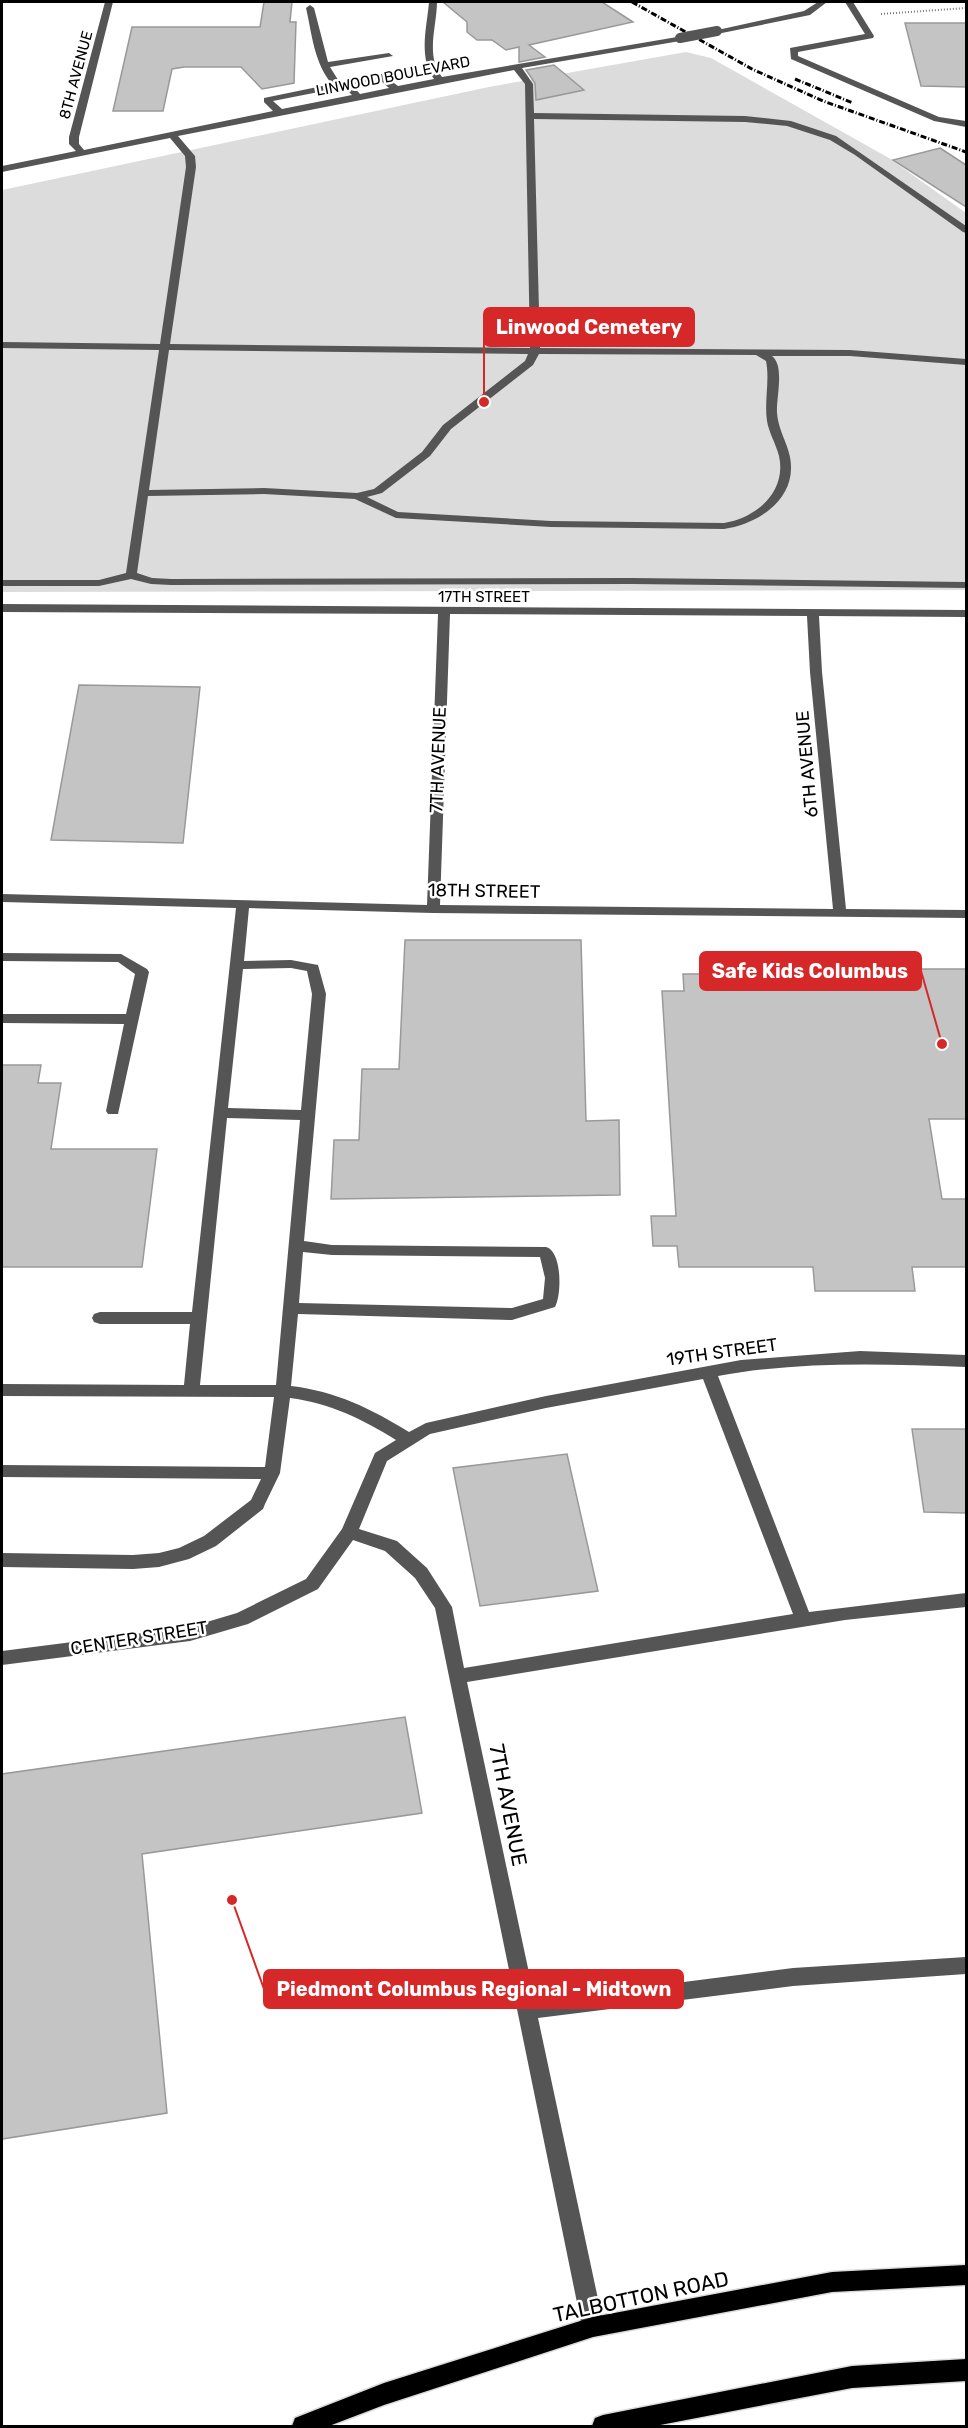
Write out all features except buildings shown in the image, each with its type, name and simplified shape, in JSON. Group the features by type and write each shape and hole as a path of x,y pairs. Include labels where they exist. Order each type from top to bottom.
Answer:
{"main road":[{"name":"TALBOTTON ROAD","path":"303,2427 384,2394 593,2327 832,2282 966,2275"},
{"path":"603,2427 852,2377 966,2370"}],"street":[{"name":"8TH AVENUE","path":"82,153 74,144 74,136 109,2"},
{"path":"434,2 429,60 432,72 440,80"},
{"name":"LINWOOD BOULEVARD","path":"2,169 440,80 791,17 807,13 823,2"},
{"path":"849,2 870,36 793,50 794,57 937,119 966,124"},
{"path":"310,8 324,66 329,77 358,97"},
{"path":"324,66 389,56"},
{"path":"143,493 264,491 357,496 378,491 426,454 447,427 529,363 536,351 531,116 529,84 516,67"},
{"path":"280,112 267,100 382,77 396,89"},
{"path":"531,116 744,119 799,126 833,138 858,153 966,230"},
{"path":"131,575 163,345 191,167 190,156 172,134"},
{"path":"2,345 850,353 966,362"},
{"path":"357,496 396,515 424,517 551,524 724,526 747,521 765,509 779,494 786,476 786,460 774,424 775,374 771,359 759,353"},
{"path":"2,583 99,583 131,575 151,581 171,582 631,581 966,585"},
{"name":"17TH STREET","path":"2,608 966,613"},
{"name":"7TH AVENUE","path":"433,909 444,612"},
{"name":"6TH AVENUE","path":"813,612 816,672 840,913"},
{"name":"18TH STREET","path":"2,898 433,909 966,914"},
{"path":"191,1390 243,904"},
{"path":"2,957 121,958 142,972 113,1111"},
{"path":"2,1560 133,1562 159,1560 183,1554 210,1541 257,1504 272,1473 292,1308 319,994 313,968 291,964 238,965"},
{"path":"2,1018 132,1019"},
{"path":"222,1113 308,1115"},
{"path":"292,1308 512,1314 550,1303 553,1278 546,1252 332,1250 297,1246"},
{"path":"100,1318 199,1318"},
{"name":"19TH STREET","path":"409,1440 426,1429 741,1366 860,1357 966,1361"},
{"path":"709,1372 733,1440 804,1620"},
{"path":"2,1390 283,1391 316,1394 345,1403 409,1440 381,1457 349,1532"},
{"path":"2,1471 272,1473"},
{"name":"7TH AVENUE","path":"349,1532 391,1546 421,1573 443,1607 593,2327"},
{"name":"CENTER STREET","path":"2,1658 190,1634 242,1619 312,1584 349,1532"},
{"path":"459,1676 804,1620 966,1600"},
{"path":"527,2011 793,1977 966,1965"}],"shaded area":[{"path":"686,52 711,58 889,158 966,213 966,590 2,592 2,190 489,87"}],"railway":[{"path":"632,2 752,69 823,101 966,152"},
{"path":"795,79 853,103"}],"place":[{"name":"Linwood Cemetery","path":"484,402"},
{"name":"Safe Kids Columbus","path":"942,1044"},
{"name":"Piedmont Columbus Regional - Midtown","path":"232,1900"}]}
